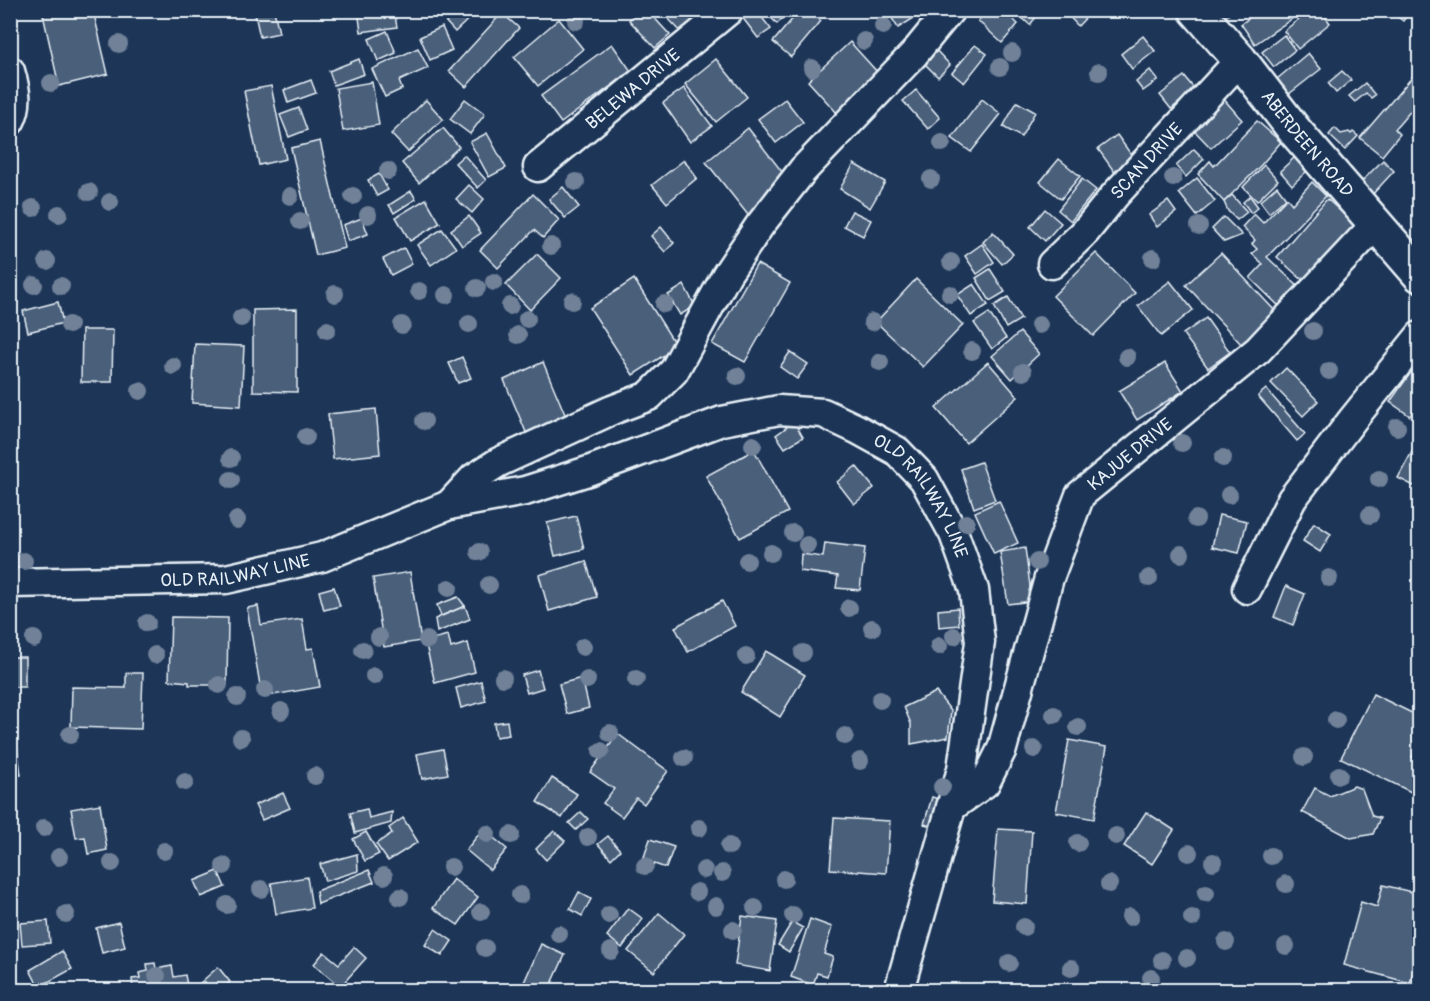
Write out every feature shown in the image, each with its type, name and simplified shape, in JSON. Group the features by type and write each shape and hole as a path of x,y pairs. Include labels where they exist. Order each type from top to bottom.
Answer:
{"street":[{"name":"BELEWA DRIVE","path":"538,167 729,10"},
{"name":"OLD RAILWAY LINE","path":"449,505 474,478 499,462 612,410 649,396 674,371 726,274 803,170 914,54 951,10"},
{"name":"ABERDEEN ROAD","path":"1196,10 1240,60 1295,131 1419,275"},
{"name":"SCAN DRIVE","path":"1052,264 1085,232 1115,195 1240,60"},
{"path":"10,70 15,89 16,110 10,121"},
{"name":"KAJUE DRIVE","path":"951,807 985,783 1002,749 1049,578 1080,495 1258,350 1376,224"},
{"path":"1247,589 1292,499 1419,336"},
{"name":"OLD RAILWAY LINE","path":"10,583 226,579 322,557 449,505 525,491 588,471 722,421 779,410 823,413 897,451 924,478 954,534 974,590 980,642 962,769 899,990"}],"building":[{"path":"42,10 93,10 108,74 59,86"},
{"path":"254,10 274,10 279,33 260,37"},
{"path":"358,10 394,10 397,27 361,32"},
{"path":"453,10 478,10 455,32 444,20"},
{"path":"639,10 647,10 670,35 655,48 629,20"},
{"path":"660,10 712,10 686,37"},
{"path":"750,10 756,10 771,29 758,38 742,17"},
{"path":"764,10 790,10 777,24"},
{"path":"800,10 809,10 821,21 791,57 773,42"},
{"path":"910,10 914,18 898,28 888,12"},
{"path":"988,10 1003,10 1018,24 1002,43 978,21"},
{"path":"1013,10 1041,10 1030,25"},
{"path":"1063,10 1093,10 1078,26"},
{"path":"1214,10 1234,10 1222,20"},
{"path":"1260,10 1288,10 1293,18 1255,44 1241,24"},
{"path":"1310,10 1320,10 1330,23 1298,49 1284,31"},
{"path":"1389,10 1411,10 1403,21"},
{"path":"502,13 519,28 466,87 449,71"},
{"path":"559,19 583,49 538,86 514,57"},
{"path":"442,27 452,50 430,60 420,37"},
{"path":"387,31 396,53 378,61 369,39"},
{"path":"1284,35 1295,50 1274,67 1262,52"},
{"path":"1143,36 1155,51 1132,69 1121,54"},
{"path":"850,42 879,74 837,113 808,81"},
{"path":"612,44 631,71 561,123 541,96"},
{"path":"975,45 987,54 964,83 952,73"},
{"path":"418,48 428,68 399,81 402,89 385,97 372,69"},
{"path":"934,48 950,65 938,77 921,60"},
{"path":"1308,53 1321,69 1289,94 1277,79"},
{"path":"359,59 364,74 334,85 329,71"},
{"path":"716,59 747,97 716,122 685,84"},
{"path":"1420,68 1420,100 1395,129 1400,134 1382,156 1360,138"},
{"path":"1150,70 1158,80 1143,91 1136,82"},
{"path":"1342,71 1351,80 1336,93 1328,83"},
{"path":"1184,76 1195,90 1171,109 1160,95"},
{"path":"311,80 316,93 288,103 284,90"},
{"path":"372,82 379,125 343,131 336,88"},
{"path":"1365,83 1375,95 1371,98 1366,93 1355,102 1349,96"},
{"path":"271,86 286,159 259,165 244,91"},
{"path":"684,88 712,126 690,142 663,103"},
{"path":"916,90 940,118 928,129 903,101"},
{"path":"1222,97 1242,120 1211,148 1190,126"},
{"path":"465,99 485,114 470,134 450,119"},
{"path":"785,99 803,122 776,143 758,119"},
{"path":"982,99 1001,114 971,152 952,138"},
{"path":"426,100 443,119 408,152 391,134"},
{"path":"1017,102 1035,112 1021,137 1003,127"},
{"path":"299,108 307,130 289,137 280,115"},
{"path":"1257,121 1281,142 1224,202 1198,174 1210,161 1214,166"},
{"path":"443,128 459,147 419,183 402,163"},
{"path":"748,128 790,182 748,215 706,162"},
{"path":"1335,128 1341,134 1353,132 1358,136 1345,150 1329,135"},
{"path":"487,133 506,168 489,177 470,142"},
{"path":"1117,135 1135,160 1116,174 1098,149"},
{"path":"320,141 345,248 316,255 291,148"},
{"path":"1194,149 1204,159 1186,177 1176,166"},
{"path":"464,155 486,180 478,188 455,163"},
{"path":"1295,157 1307,171 1292,185 1280,171"},
{"path":"1059,159 1080,176 1061,199 1040,182"},
{"path":"684,160 697,178 667,203 652,185"},
{"path":"1383,160 1394,171 1371,196 1359,184"},
{"path":"854,164 885,182 870,208 840,189"},
{"path":"1264,165 1278,180 1257,201 1243,187"},
{"path":"379,174 388,190 377,196 368,180"},
{"path":"1197,178 1215,201 1197,216 1179,193"},
{"path":"1082,179 1096,190 1071,221 1058,210"},
{"path":"1312,182 1326,196 1267,257 1302,290 1283,310 1250,278 1263,264 1252,254 1257,249 1252,244 1255,240 1242,227 1254,214 1263,223 1287,198 1292,204"},
{"path":"469,185 484,199 472,213 456,199"},
{"path":"1277,186 1286,198 1269,213 1260,201"},
{"path":"563,187 579,207 565,218 549,199"},
{"path":"411,191 416,199 394,213 389,205"},
{"path":"533,194 559,220 543,238 534,230 498,268 480,250"},
{"path":"1232,195 1247,212 1237,220 1228,211 1224,202"},
{"path":"1250,196 1258,207 1251,213 1243,202"},
{"path":"426,199 440,223 410,241 396,217"},
{"path":"1327,199 1359,228 1309,286 1277,257"},
{"path":"1168,201 1176,212 1157,227 1149,215"},
{"path":"1045,209 1061,223 1045,241 1030,227"},
{"path":"852,211 871,220 863,236 844,226"},
{"path":"469,216 481,233 462,246 451,230"},
{"path":"1224,217 1242,235 1224,242 1212,229"},
{"path":"362,218 368,234 348,241 343,225"},
{"path":"661,227 674,243 665,252 651,236"},
{"path":"442,229 456,248 431,265 417,245"},
{"path":"993,232 1013,254 1002,264 983,242"},
{"path":"982,244 994,262 977,274 965,256"},
{"path":"404,248 412,264 391,275 383,259"},
{"path":"1096,253 1135,293 1093,336 1053,296"},
{"path":"1221,253 1276,312 1242,345 1186,285"},
{"path":"537,254 561,278 530,310 506,285"},
{"path":"757,264 790,283 745,362 712,344"},
{"path":"990,269 1005,292 990,301 976,278"},
{"path":"634,279 677,347 633,375 590,308"},
{"path":"916,279 963,325 923,367 876,322"},
{"path":"1170,281 1193,310 1161,336 1138,306"},
{"path":"974,284 988,305 971,316 957,295"},
{"path":"684,285 695,306 680,315 668,295"},
{"path":"1008,297 1021,319 1006,328 994,306"},
{"path":"58,302 63,323 28,332 23,311"},
{"path":"297,309 297,392 253,391 253,310"},
{"path":"989,313 1006,338 992,349 974,323"},
{"path":"1206,318 1230,352 1208,368 1183,334"},
{"path":"82,330 113,330 112,382 81,382"},
{"path":"1020,332 1039,354 1012,379 992,356"},
{"path":"195,344 244,346 241,406 192,403"},
{"path":"790,352 808,364 797,379 780,367"},
{"path":"462,357 471,378 458,383 449,363"},
{"path":"543,362 567,419 528,437 504,380"},
{"path":"988,362 1018,397 966,443 936,408"},
{"path":"1165,363 1183,391 1137,420 1119,391"},
{"path":"1286,368 1318,401 1303,416 1271,383"},
{"path":"1414,368 1420,372 1420,401 1410,416 1390,402"},
{"path":"1266,389 1305,434 1297,441 1258,396"},
{"path":"376,409 380,454 333,459 328,414"},
{"path":"794,422 803,437 785,448 776,435"},
{"path":"1420,437 1420,489 1398,478"},
{"path":"754,450 788,512 740,538 706,476"},
{"path":"981,462 995,500 974,508 961,469"},
{"path":"856,466 874,488 854,504 837,482"},
{"path":"999,501 1018,543 994,554 975,512"},
{"path":"1219,515 1247,521 1239,553 1212,547"},
{"path":"576,516 584,549 555,556 547,523"},
{"path":"1314,523 1331,534 1320,552 1303,541"},
{"path":"825,543 865,548 860,590 836,588 838,576 800,571 801,554 823,557"},
{"path":"1025,548 1032,601 1008,604 1000,552"},
{"path":"586,561 597,597 549,611 539,575"},
{"path":"410,572 421,641 384,647 373,578"},
{"path":"1286,586 1305,594 1293,625 1274,617"},
{"path":"334,587 340,606 324,610 319,591"},
{"path":"458,597 465,606 441,616 437,605"},
{"path":"722,601 735,626 688,652 675,627"},
{"path":"258,606 261,625 302,619 307,649 313,648 320,687 262,697 247,608"},
{"path":"465,606 470,619 437,632 435,619"},
{"path":"958,608 959,625 939,627 938,610"},
{"path":"171,617 228,618 227,685 189,685 189,682 169,680"},
{"path":"448,635 451,648 468,643 475,672 435,683 425,641"},
{"path":"766,651 805,675 780,717 741,692"},
{"path":"10,657 25,657 25,687 10,687"},
{"path":"538,670 543,688 527,693 522,675"},
{"path":"126,673 143,673 141,729 71,727 72,687 126,688"},
{"path":"582,678 589,708 567,714 559,684"},
{"path":"481,681 486,701 461,708 456,688"},
{"path":"936,692 951,711 948,737 911,744 911,724 904,707"},
{"path":"1373,694 1420,717 1420,742 1412,757 1420,761 1420,774 1411,792 1341,758"},
{"path":"10,715 13,715 21,775 10,776"},
{"path":"507,721 509,735 496,737 494,723"},
{"path":"618,734 668,771 644,804 636,798 622,817 603,803 614,789 590,772"},
{"path":"1069,740 1107,747 1094,819 1056,812"},
{"path":"443,749 448,774 422,779 417,754"},
{"path":"552,778 577,794 562,818 537,802"},
{"path":"1354,786 1362,789 1372,816 1380,818 1373,834 1351,838 1302,812 1315,788 1330,796"},
{"path":"283,793 290,808 262,820 255,805"},
{"path":"932,797 946,801 938,828 924,824"},
{"path":"100,804 107,850 88,854 85,837 76,838 71,809"},
{"path":"367,809 369,818 392,812 391,823 355,833 350,813"},
{"path":"581,812 588,819 576,830 569,823"},
{"path":"1146,812 1174,830 1152,864 1124,846"},
{"path":"403,818 418,842 388,861 376,844 392,833 389,828"},
{"path":"834,818 890,821 886,873 830,869"},
{"path":"483,829 507,849 490,870 466,850"},
{"path":"998,829 1032,831 1027,904 992,901"},
{"path":"554,831 565,841 546,860 536,849"},
{"path":"366,832 379,854 365,861 353,839"},
{"path":"608,836 620,850 611,859 598,844"},
{"path":"650,839 674,847 666,868 643,860"},
{"path":"357,854 358,871 325,881 320,864"},
{"path":"369,870 374,882 318,904 316,891"},
{"path":"218,871 225,887 201,897 194,881"},
{"path":"307,877 312,908 276,914 271,883"},
{"path":"453,879 478,897 458,925 433,908"},
{"path":"1383,885 1420,894 1420,947 1410,983 1344,965 1361,902 1377,907"},
{"path":"579,892 591,899 582,916 570,909"},
{"path":"628,908 643,919 622,948 607,936"},
{"path":"659,913 684,934 654,972 628,951"},
{"path":"742,916 777,921 770,971 735,965"},
{"path":"810,919 832,927 824,954 833,957 827,976 817,973 813,985 791,977"},
{"path":"48,921 50,943 22,945 20,923"},
{"path":"119,922 125,947 102,953 96,928"},
{"path":"792,922 803,928 789,952 778,945"},
{"path":"435,929 452,941 442,956 425,945"},
{"path":"541,944 565,955 549,990 521,989"},
{"path":"354,947 366,958 340,987 314,964 324,952 339,964"},
{"path":"62,951 72,969 39,987 30,970"},
{"path":"155,963 156,969 172,966 174,977 185,975 188,990 133,990 132,979 140,978 139,973 148,971 147,964"},
{"path":"218,967 230,982 220,990 204,990 199,984"},
{"path":"807,987 807,990 778,990"}]}
